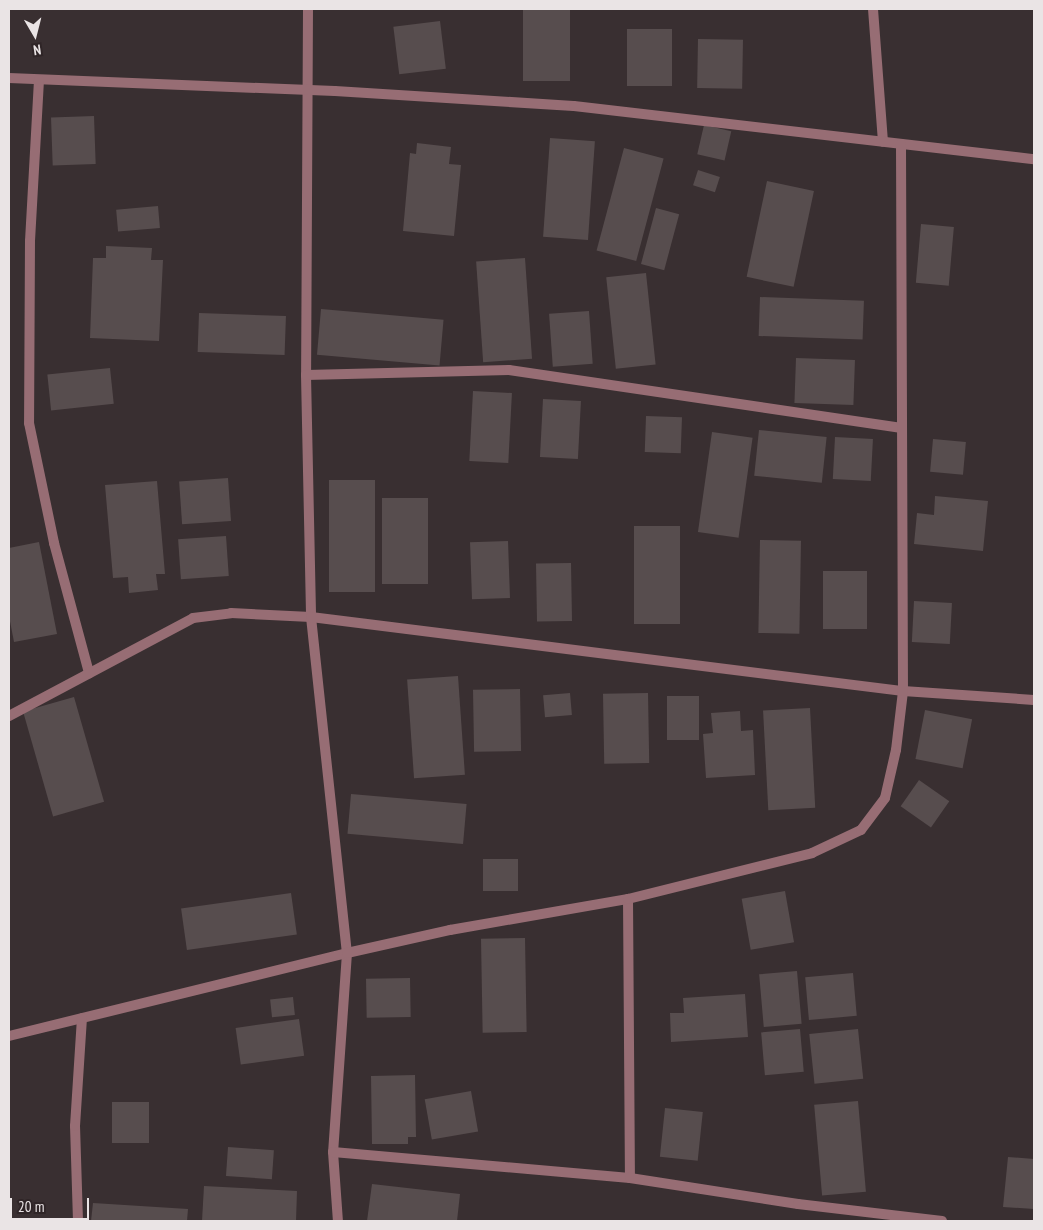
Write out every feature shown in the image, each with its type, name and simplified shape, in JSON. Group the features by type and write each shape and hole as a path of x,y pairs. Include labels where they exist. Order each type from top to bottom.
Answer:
{"street":[{"path":"308,9 310,90 306,375 311,617 347,952 334,1152 338,1221"},
{"path":"873,9 882,142"},
{"path":"9,78 310,90 574,106 1034,159"},
{"path":"39,80 30,242 28,423 54,543 89,673"},
{"path":"9,1036 347,952 450,930 628,899 812,853 861,830 885,798 896,750 903,691 901,144"},
{"path":"306,375 510,370 902,428"},
{"path":"9,716 192,618 231,613 311,617 903,691 1034,700"},
{"path":"628,899 630,1178"},
{"path":"78,1221 75,1126 82,1018"},
{"path":"334,1152 630,1178 798,1204 942,1221"}],"building":[{"path":"523,9 570,9 570,81 523,81"},
{"path":"440,21 446,69 399,74 393,27"},
{"path":"627,29 672,29 672,86 627,86"},
{"path":"698,39 743,40 742,89 697,88"},
{"path":"94,116 96,164 53,165 51,118"},
{"path":"704,125 731,131 725,161 697,154"},
{"path":"550,138 595,141 588,240 543,237"},
{"path":"417,143 451,147 449,164 461,165 454,236 403,231 410,153 416,154"},
{"path":"624,148 664,159 636,261 597,250"},
{"path":"698,170 720,177 715,192 693,185"},
{"path":"767,181 814,191 794,287 747,277"},
{"path":"158,206 160,228 118,232 116,210"},
{"path":"656,208 679,214 664,270 641,264"},
{"path":"921,224 954,227 949,286 916,283"},
{"path":"106,246 152,248 151,260 163,260 159,341 90,338 93,258 106,258"},
{"path":"525,258 532,359 483,362 476,261"},
{"path":"646,273 656,364 616,369 606,277"},
{"path":"760,297 864,301 863,340 759,336"},
{"path":"321,309 444,320 440,366 317,355"},
{"path":"589,311 593,364 553,367 549,314"},
{"path":"199,313 286,316 285,355 198,352"},
{"path":"796,358 855,360 853,405 794,403"},
{"path":"110,368 114,404 51,410 47,375"},
{"path":"473,391 512,393 508,463 469,461"},
{"path":"543,399 581,401 578,459 540,457"},
{"path":"646,416 682,417 681,453 645,452"},
{"path":"759,430 827,437 822,483 754,476"},
{"path":"712,432 753,438 739,538 698,532"},
{"path":"835,437 873,439 871,481 833,479"},
{"path":"933,439 966,442 963,475 930,472"},
{"path":"228,478 231,521 182,524 179,481"},
{"path":"329,480 375,480 375,592 329,592"},
{"path":"157,481 165,574 156,574 158,590 129,593 128,577 113,578 105,485"},
{"path":"935,496 988,501 983,551 914,544 917,513 934,515"},
{"path":"382,498 428,498 428,584 382,584"},
{"path":"634,526 680,526 680,624 634,624"},
{"path":"226,536 229,576 181,579 178,539"},
{"path":"760,540 801,541 799,634 758,633"},
{"path":"508,541 510,598 472,599 470,542"},
{"path":"39,542 57,634 14,642 9,616 9,548"},
{"path":"571,563 572,621 537,622 536,564"},
{"path":"823,571 867,571 867,629 823,629"},
{"path":"914,601 952,603 950,644 912,642"},
{"path":"458,676 465,775 414,778 407,680"},
{"path":"520,689 521,751 474,752 473,690"},
{"path":"570,693 572,715 545,717 543,695"},
{"path":"648,693 649,763 604,764 603,694"},
{"path":"667,696 699,696 699,740 667,740"},
{"path":"74,697 104,802 53,816 23,712"},
{"path":"810,708 815,808 768,810 763,710"},
{"path":"925,710 972,719 963,768 915,759"},
{"path":"740,711 741,731 753,730 755,775 706,778 703,734 713,733 711,713"},
{"path":"919,780 949,801 931,827 901,806"},
{"path":"351,794 467,804 463,844 348,834"},
{"path":"483,859 518,859 518,891 483,891"},
{"path":"785,891 794,942 751,950 742,899"},
{"path":"291,893 297,935 187,950 181,908"},
{"path":"525,938 527,1032 483,1033 481,939"},
{"path":"797,971 802,1024 764,1027 759,974"},
{"path":"853,973 857,1016 809,1020 805,977"},
{"path":"410,978 411,1017 367,1018 366,979"},
{"path":"745,994 748,1037 671,1042 670,1013 684,1013 683,998"},
{"path":"293,997 295,1015 272,1017 270,999"},
{"path":"299,1019 304,1056 241,1065 236,1028"},
{"path":"800,1029 804,1072 765,1075 761,1032"},
{"path":"858,1029 863,1079 814,1084 809,1034"},
{"path":"415,1075 416,1137 408,1137 408,1144 372,1144 371,1076"},
{"path":"471,1091 478,1131 432,1140 425,1099"},
{"path":"858,1101 866,1192 822,1195 814,1105"},
{"path":"112,1102 149,1102 149,1143 112,1143"},
{"path":"665,1108 703,1112 698,1161 660,1157"},
{"path":"228,1147 274,1150 272,1179 226,1176"},
{"path":"1008,1157 1034,1159 1034,1209 1003,1207"},
{"path":"372,1184 460,1194 457,1221 367,1221"},
{"path":"204,1186 297,1191 296,1221 202,1221"},
{"path":"93,1203 188,1209 187,1221 91,1221"}]}
